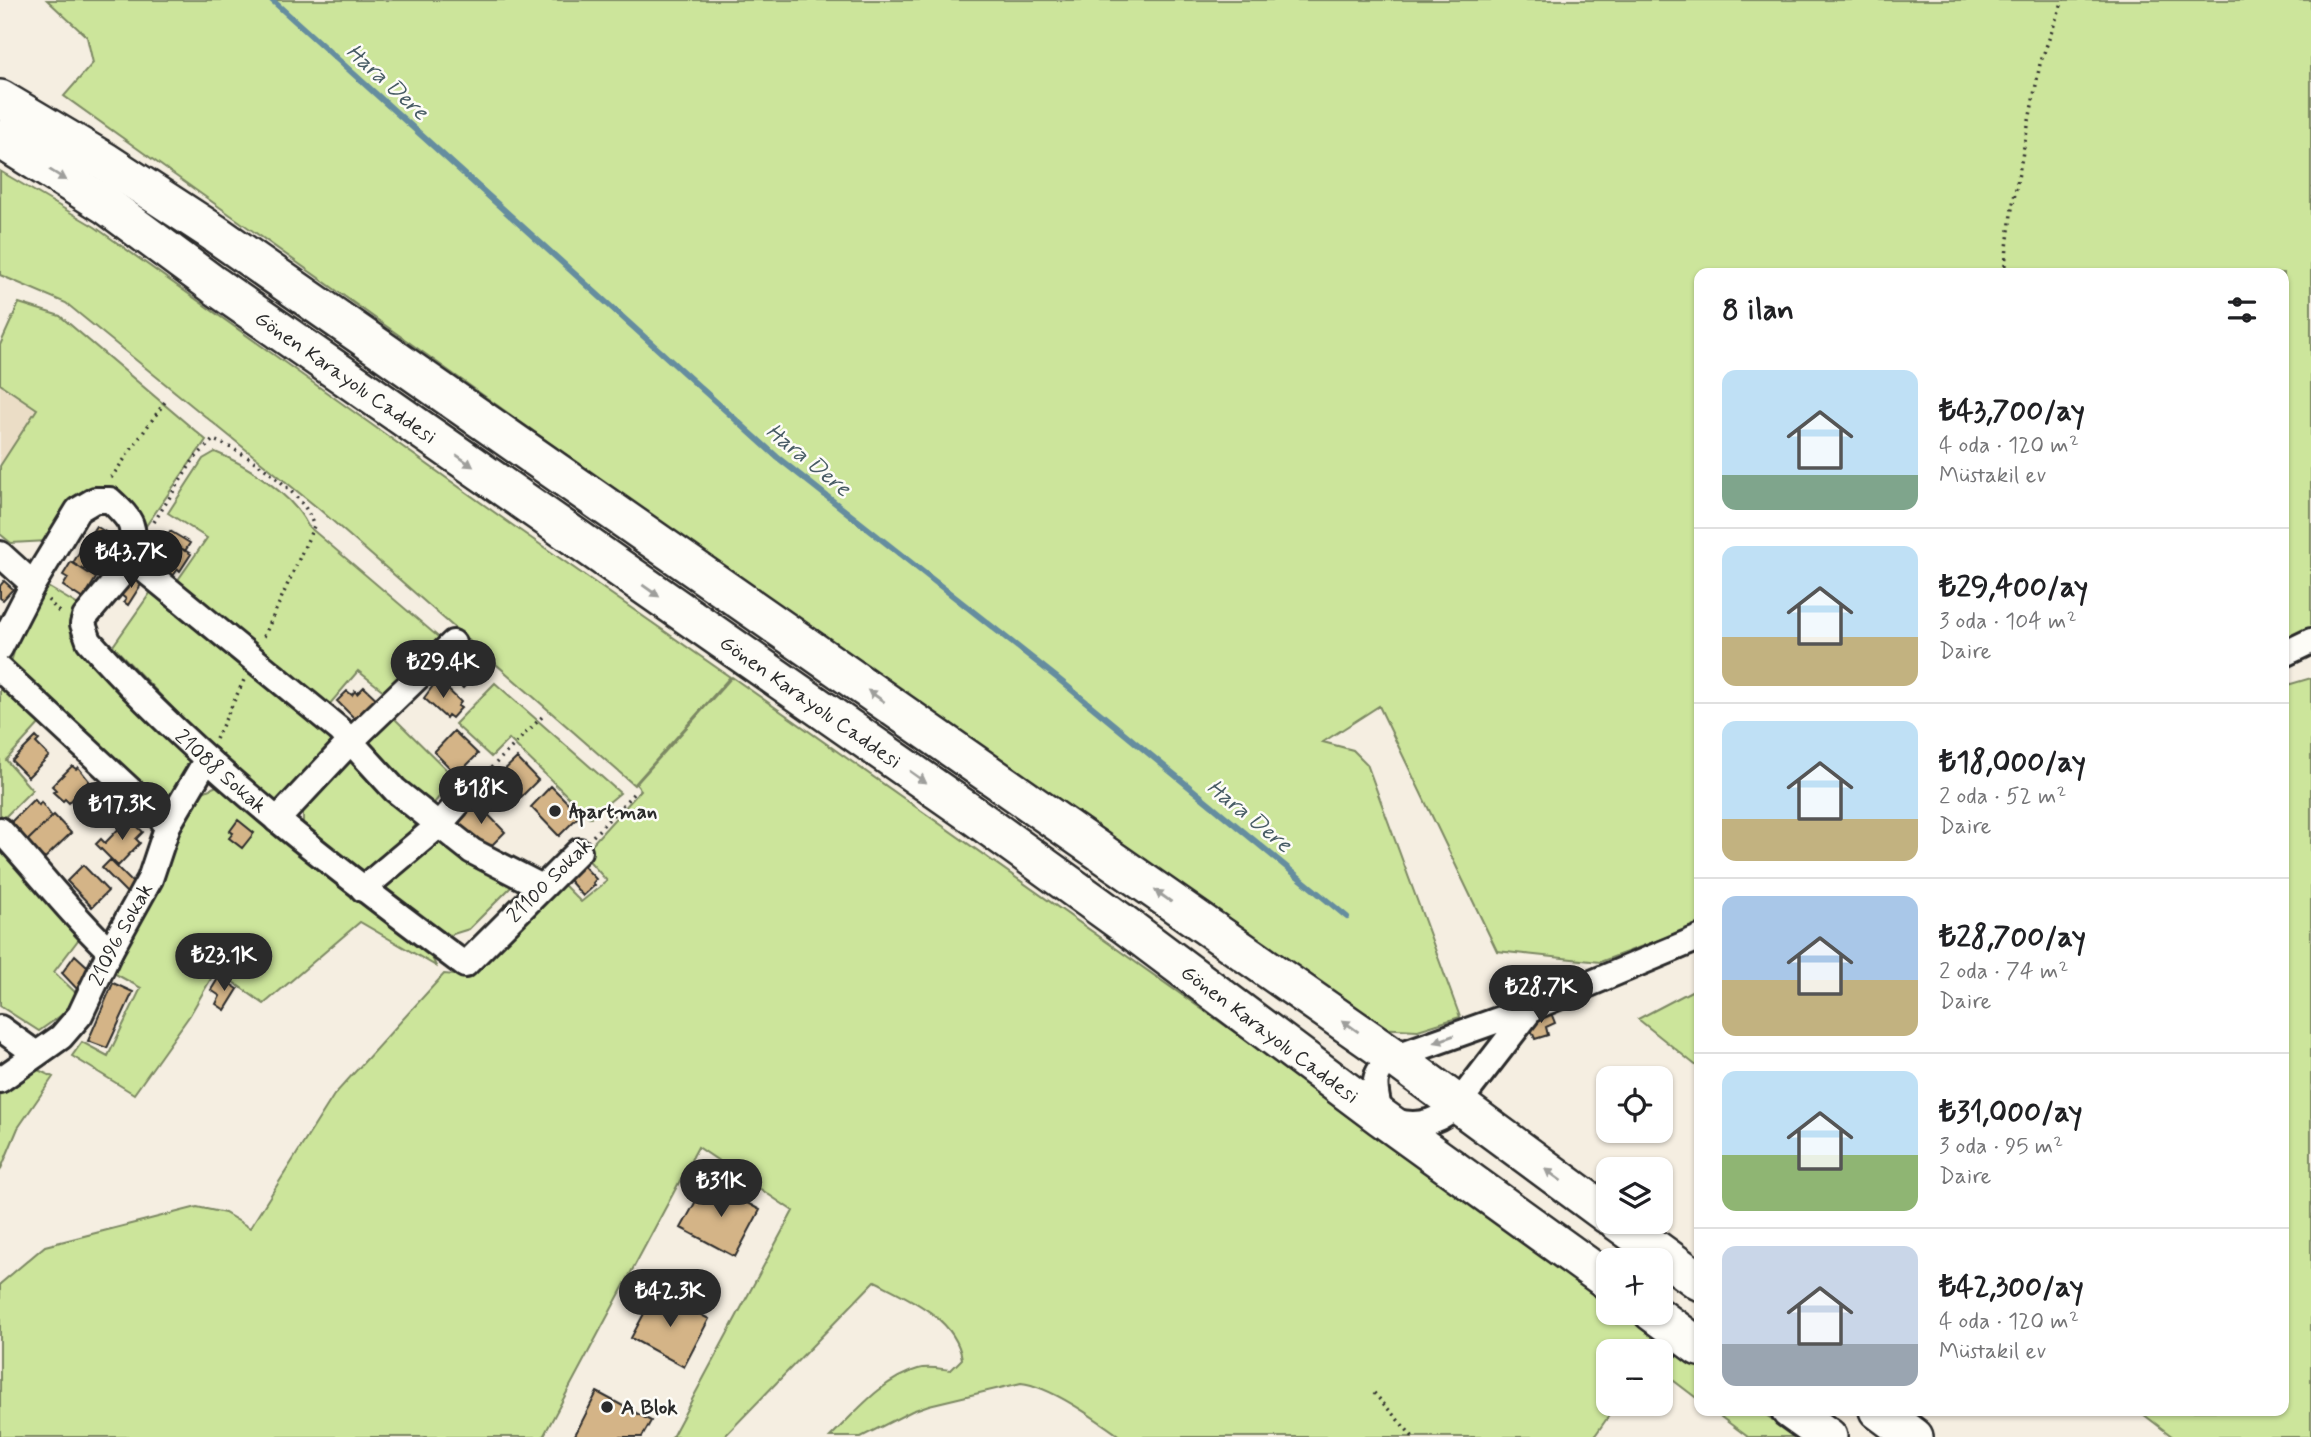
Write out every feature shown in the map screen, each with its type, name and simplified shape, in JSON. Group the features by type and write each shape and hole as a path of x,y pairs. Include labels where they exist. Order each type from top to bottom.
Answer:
{"highway":[{"name":"Gönen Karayolu Caddesi","path":"0,99 106,162 213,232 1394,1057 1596,1206"},
{"name":"Gönen Karayolu Caddesi","path":"0,139 106,205 248,308 966,810 1596,1272"},
{"path":"1634,1234 1694,1277"},
{"path":"1669,1325 1694,1343"},
{"path":"1798,1416 1828,1437"},
{"path":"1886,1416 1914,1437"}],"street":[{"path":"0,648 33,584 78,510 95,500 110,500 131,522 134,533 131,559 85,617 83,624 89,641"},
{"path":"0,554 33,584"},
{"path":"131,559 341,730 395,790 472,850 542,887"},
{"name":"21088 Sokak","path":"89,641 206,760 363,889 465,965"},
{"path":"2289,652 2311,641"},
{"path":"277,820 350,742 453,643"},
{"path":"0,669 168,825"},
{"name":"21096 Sokak","path":"0,1080 61,1037 80,1015 110,951 150,879 168,825 206,760"},
{"path":"363,889 439,825 477,782"},
{"path":"0,830 110,951"},
{"name":"21100 Sokak","path":"465,965 579,851"},
{"path":"1532,1007 1457,1105 1445,1116 1424,1125 1408,1125 1381,1117 1376,1077 1383,1064 1394,1057 1532,1007 1694,940"},
{"path":"0,1028 36,1054"}],"path":[{"path":"2005,268 2011,214 2040,64 2063,0"},
{"path":"95,500 167,399"},
{"path":"131,559 194,459 213,440 242,452 278,481 304,506 314,526"},
{"path":"33,584 89,641"},
{"path":"477,782 542,717"},
{"name":"21100 Sokak","path":"579,851 633,794"},
{"path":"1374,1393 1413,1437"}],"shaded area":[{"path":"0,384 37,408 0,466"}],"green space":[{"path":"47,0 2311,0 2311,630 2289,641 2289,268 1694,268 1694,927 1600,962 1497,951 1379,706 1323,742 1353,750 1367,764 1460,1017 1418,1030 1373,1028 1251,944 64,96 93,63 87,37"},
{"path":"0,171 95,227 730,677 634,785 319,509 66,303 0,275"},
{"path":"19,303 60,316 206,440 141,533 117,498 48,541 11,543 0,534 0,466 37,409 0,384 0,345"},
{"path":"215,452 241,464 268,482 292,503 308,526 443,641 390,696 358,671 329,705 173,587 207,538 168,513 203,459"},
{"path":"46,586 80,606 71,635 117,687 192,762 178,788 154,805 10,665 28,613"},
{"path":"153,589 342,742 287,800 275,802 222,759 113,646"},
{"path":"732,677 1438,1176 1596,1293 1596,1325 1640,1325 1659,1339 1596,1339 1596,1416 1609,1416 1594,1437 1121,1437 1059,1397 1033,1385 1021,1383 929,1405 861,1437 830,1437 870,1397 893,1380 922,1368 951,1370 962,1359 951,1332 941,1321 915,1302 875,1281 724,1437 672,1437 793,1211 698,1147 543,1437 0,1437 0,1284 45,1246 197,1207 225,1213 250,1228 334,1095 444,974 455,975 490,956 559,880 581,902 607,881 583,854 641,790 636,784"},
{"path":"2311,678 2311,1437 2173,1437 2146,1416 2289,1416 2289,685"},
{"path":"495,683 620,793 590,818 509,739 491,757 455,724"},
{"path":"0,686 40,723 6,760 32,790 4,818 0,814"},
{"path":"393,717 455,778 430,808 363,745"},
{"path":"353,758 420,817 410,834 366,873 340,864 303,827 303,809"},
{"path":"219,785 430,953 436,966 360,922 264,1004 216,970 190,1015 134,1094 72,1056 82,1042 108,1056 141,988 110,971 182,818 196,795"},
{"path":"435,838 517,881 469,929 447,936 388,899 383,885"},
{"path":"0,841 81,936 54,972 78,995 70,1009 39,1031 0,1006"},
{"path":"1694,990 1694,1064 1638,1019"},
{"path":"36,1069 53,1077 18,1128 0,1171 0,1095"},
{"path":"1673,1349 1694,1364 1694,1396 1673,1380"},
{"path":"1720,1416 1767,1416 1798,1437 1748,1437"}],"building":[{"path":"96,526 123,543 107,568 80,551"},
{"path":"170,531 190,543 185,551 165,538"},
{"path":"161,536 191,554 180,571 178,569 173,576 147,559"},
{"path":"80,551 91,558 84,570 73,563"},
{"path":"71,562 96,578 83,599 63,586 68,578 63,575"},
{"path":"132,576 142,583 128,605 120,594"},
{"path":"4,581 13,589 3,600 0,598 0,586"},
{"path":"464,658 478,672 463,688 448,674"},
{"path":"440,682 461,702 458,706 461,708 452,718 448,715 446,718 424,698 435,683 438,685"},
{"path":"364,687 382,704 361,725 337,701 347,691 352,695 355,691 357,694"},
{"path":"454,731 478,754 457,775 434,752"},
{"path":"36,737 39,740 36,743 49,756 28,777 12,761"},
{"path":"517,758 538,780 521,797 499,775"},
{"path":"72,766 76,769 78,767 89,781 69,803 53,792 56,790 52,786"},
{"path":"89,781 98,790 89,799 85,795 78,802 74,798"},
{"name":"Apartman","path":"551,786 580,815 559,836 531,807"},
{"path":"34,799 39,805 41,802 52,817 27,841 10,823"},
{"path":"476,802 505,832 486,851 456,820"},
{"path":"54,815 71,833 44,859 27,841"},
{"path":"129,818 143,832 136,839 140,843 118,866 96,844 101,839 105,843"},
{"path":"238,820 254,833 242,848 229,838 233,833 230,831"},
{"path":"110,860 136,886 128,894 102,868"},
{"path":"578,860 596,879 593,883 595,885 583,896 563,873"},
{"path":"83,865 108,891 92,907 67,881"},
{"path":"75,955 87,966 90,963 95,968 78,990 62,973"},
{"path":"219,977 238,989 225,1010 216,1004 220,996 211,990"},
{"path":"113,983 133,992 107,1048 88,1041"},
{"path":"1551,1013 1555,1023 1546,1027 1548,1035 1535,1039 1527,1020"},
{"path":"707,1181 760,1210 735,1257 681,1228"},
{"path":"656,1291 709,1319 684,1367 631,1338"},
{"name":"A Blok","path":"597,1392 651,1421 642,1437 574,1437"}],"waterway":[{"name":"Hara Dere","path":"272,0 777,457 1056,677 1347,917"}],"place":[{"name":"Apartman","path":"555,811"},
{"name":"A Blok","path":"607,1407"}]}
